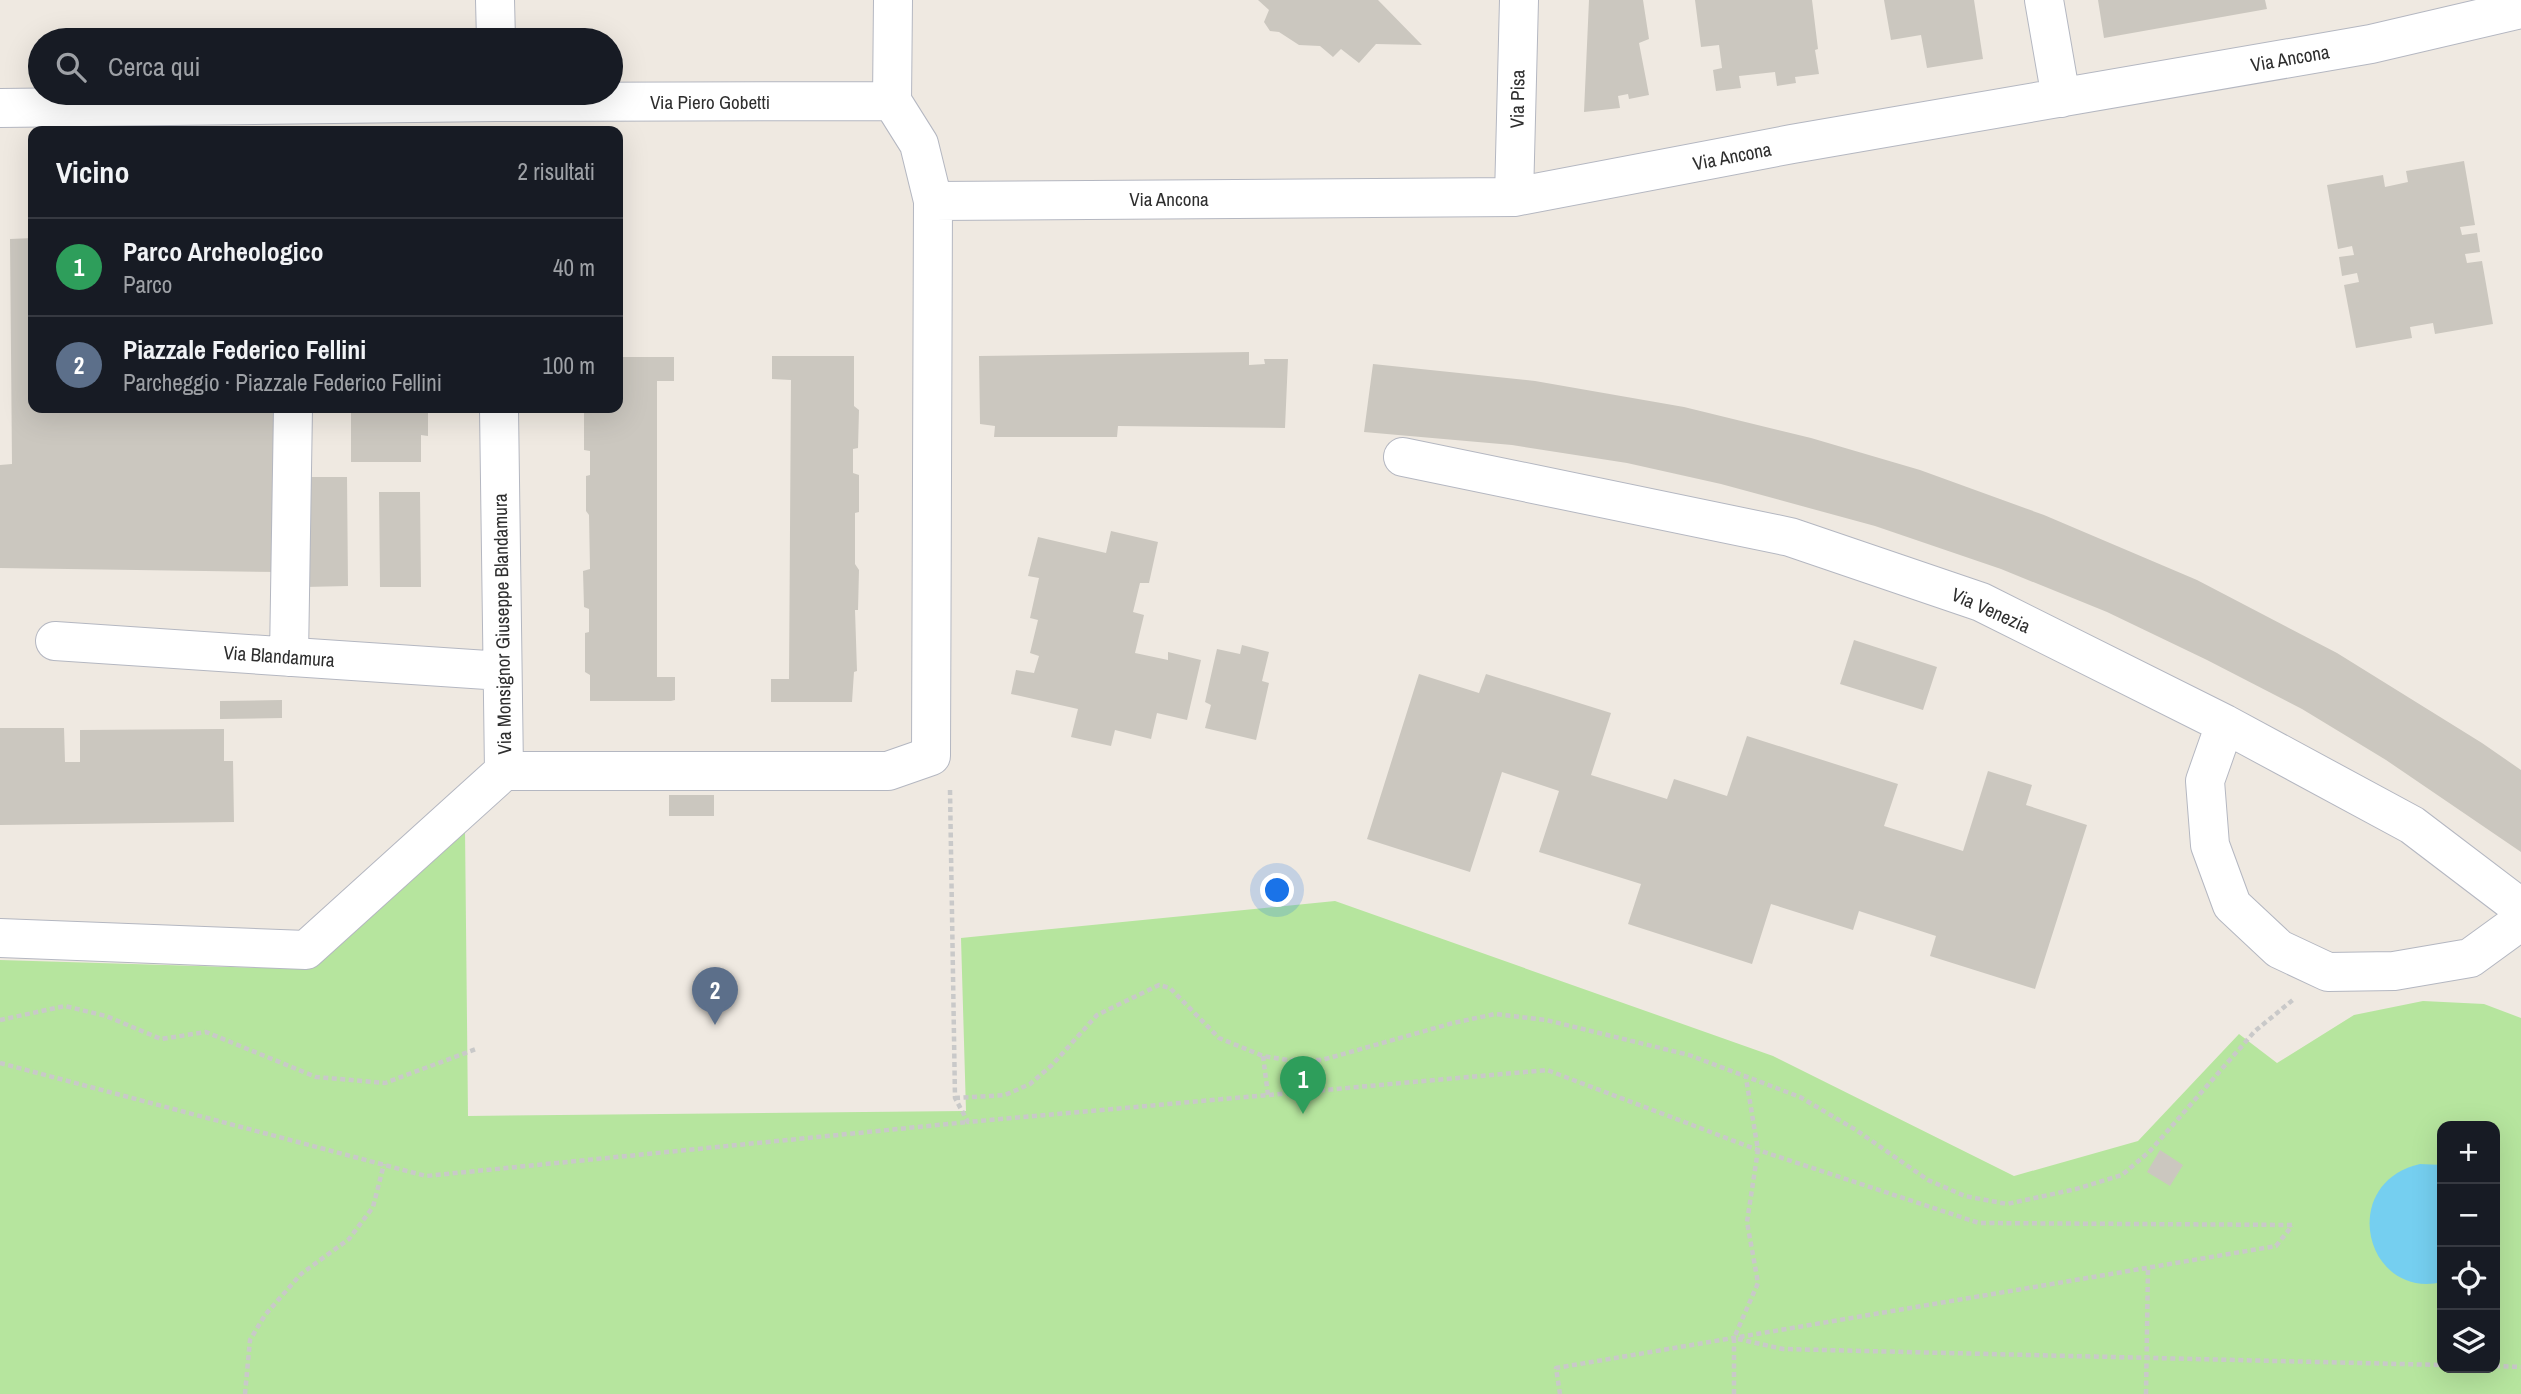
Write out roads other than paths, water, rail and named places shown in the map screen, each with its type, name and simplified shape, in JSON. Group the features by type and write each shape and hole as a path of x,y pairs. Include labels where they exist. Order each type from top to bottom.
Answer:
{"street":[{"path":"495,0 496,28"},
{"path":"504,771 888,771 931,756 933,201 919,144 892,101 893,0"},
{"name":"Via Pisa","path":"1514,197 1519,0"},
{"path":"2044,0 2061,98"},
{"name":"Via Ancona","path":"933,201 1514,197 1792,144 2371,44 2517,11"},
{"name":"Via Piero Gobetti","path":"0,108 150,119 892,101"},
{"path":"289,657 293,413"},
{"name":"Via Monsignor Giuseppe Blandamura","path":"0,938 306,950 504,771 499,413"},
{"name":"Via Venezia","path":"1403,457 1790,537 1981,602 2225,724 2412,825 2521,908"},
{"name":"Via Blandamura","path":"55,640 502,671"},
{"path":"2225,724 2205,781 2210,845 2232,905 2279,949 2328,972 2394,971 2470,958 2521,921"}],"water":[{"path":"2420,1164 2437,1165 2437,1282 2416,1283 2394,1274 2379,1258 2371,1237 2370,1214 2378,1193 2394,1175"}],"place":[{"name":"Piazzale Federico Fellini","path":"715,1025"},
{"name":"Parco Archeologico","path":"1303,1114"}]}
